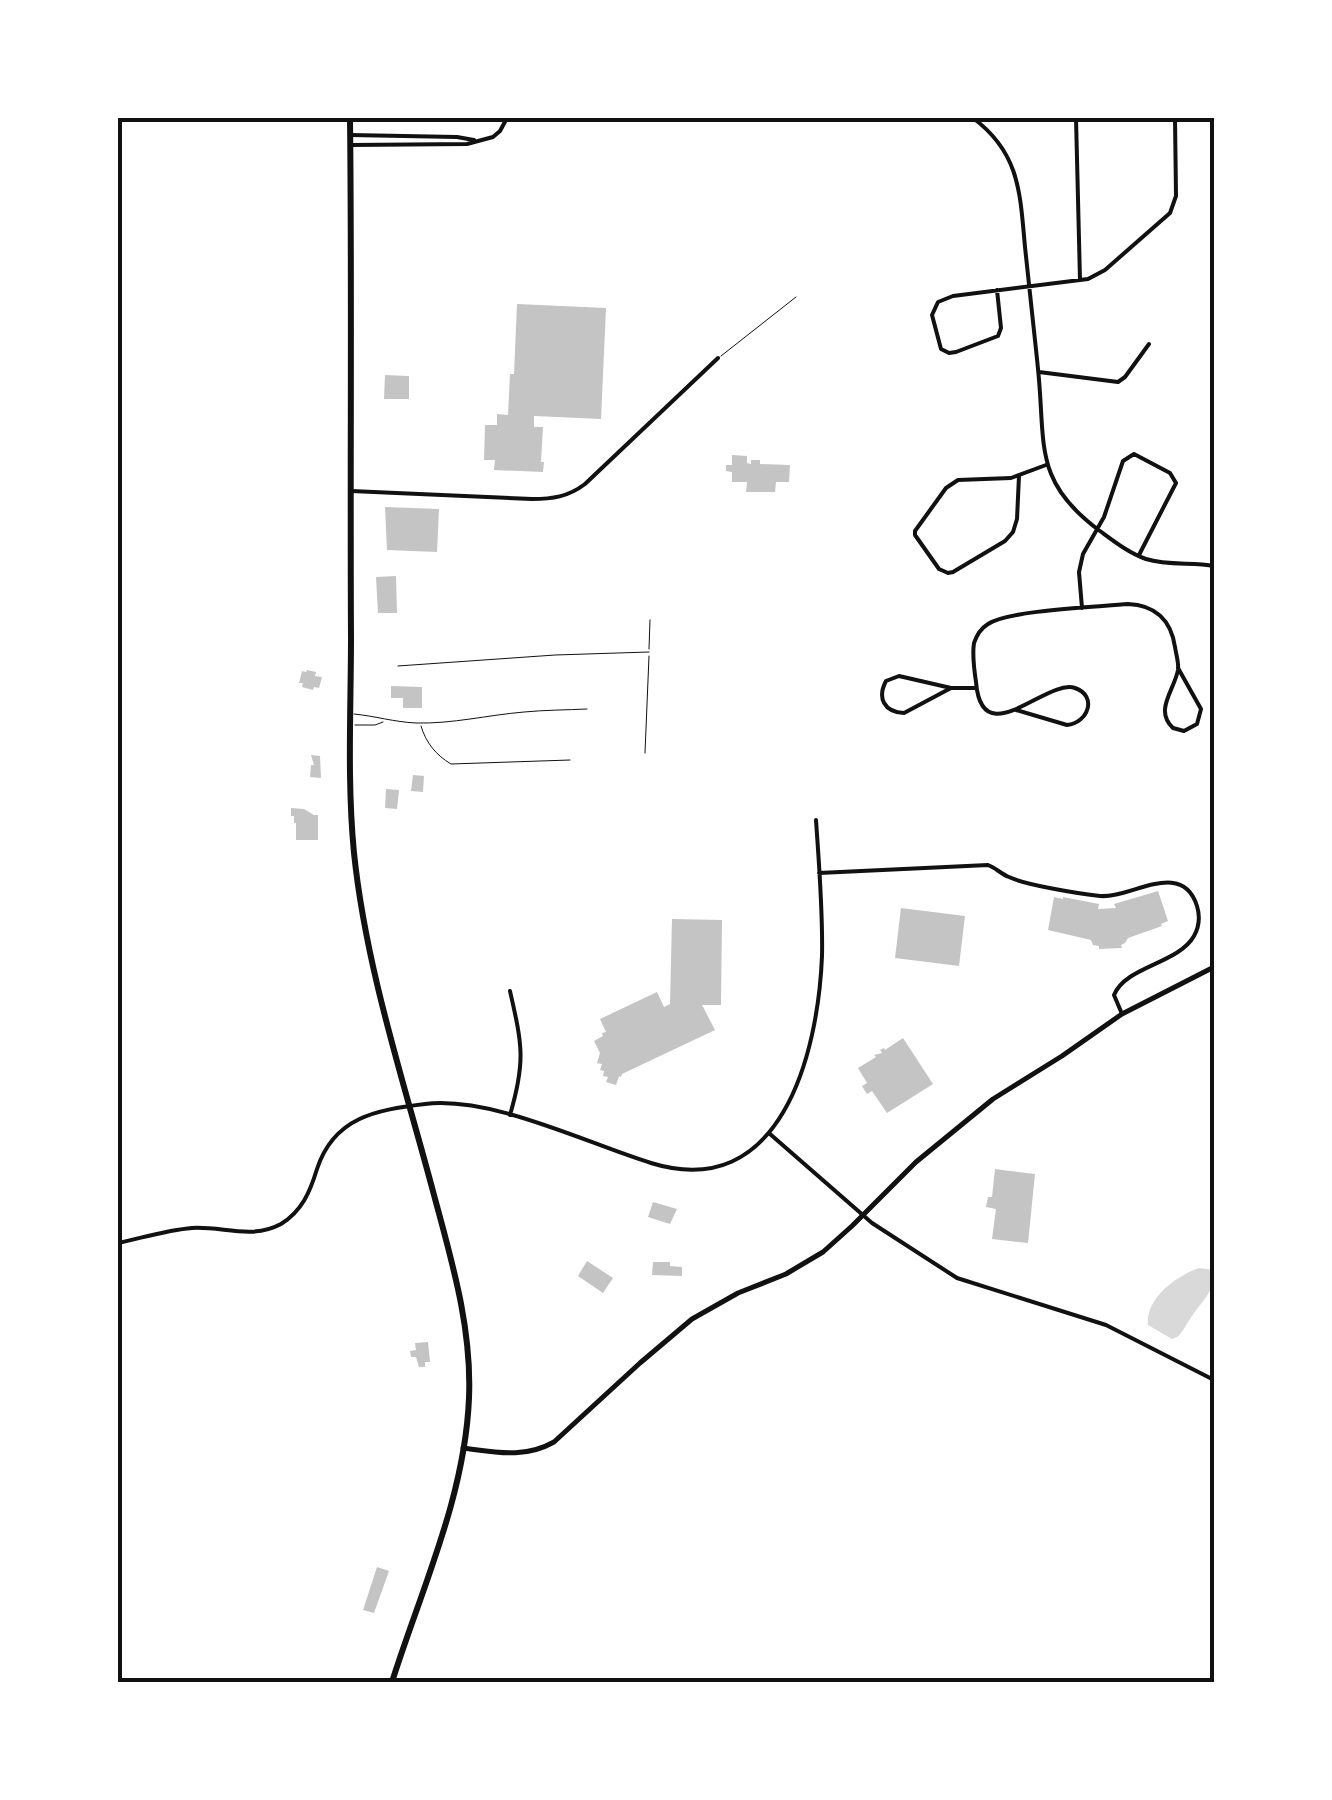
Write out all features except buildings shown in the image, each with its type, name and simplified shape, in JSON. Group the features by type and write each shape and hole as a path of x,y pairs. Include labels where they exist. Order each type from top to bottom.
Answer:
{"main road":[{"path":"350,118 352,819 359,894 369,950 450,1252 466,1325 470,1396 459,1476 449,1514 392,1682"}],"street":[{"path":"350,140 455,145 492,137 508,118"},
{"path":"973,118 1003,147 1020,188 1042,438 1046,465 1056,487 1065,500 1124,549 1158,561 1214,566"},
{"path":"1076,118 1080,280"},
{"path":"998,290 1002,328 998,336 956,352 941,349 932,314 938,302 953,296 1096,276 1170,214 1176,196 1175,118"},
{"path":"350,140 474,140"},
{"path":"1039,372 1118,382 1149,344"},
{"path":"351,491 558,498 577,490 598,472 718,358"},
{"path":"1082,608 1080,566 1086,548 1106,514 1123,461 1138,455 1172,474 1176,483 1139,556"},
{"path":"1019,476 1017,519 1009,537 953,572 940,569 915,531 946,488 958,480 1019,476 1046,465"},
{"path":"1016,710 1067,725 1084,718 1088,706 1084,694 1066,688 1016,710 992,712 982,708 977,698 974,643 989,623 1009,616 1134,604 1156,611 1171,629 1178,668 1200,705 1197,724 1184,731 1170,726 1164,712 1178,668"},
{"path":"951,688 904,713 888,709 881,698 886,681 900,676 951,688 976,688"},
{"path":"118,1243 192,1228 250,1233 273,1228 300,1207 326,1147 340,1130 373,1113 410,1106 452,1104 510,1115 650,1163 687,1170 740,1157 770,1134 786,1108 800,1077 818,1008 822,956 816,820"},
{"path":"820,873 988,866 1018,880 1098,896 1114,896 1156,883 1181,886 1193,897 1198,927 1183,948 1120,984 1114,995 1122,1014"},
{"path":"463,1448 522,1454 554,1442 692,1319 738,1293 810,1262 971,1115 1122,1014 1214,968"},
{"path":"510,990 522,1058 510,1115"},
{"path":"770,1134 862,1216 958,1278 1106,1324 1214,1380"}],"lane":[{"path":"718,358 796,296"},
{"path":"646,752 650,620"},
{"path":"398,666 649,652"},
{"path":"351,713 420,723 587,708"},
{"path":"351,725 386,720"},
{"path":"420,723 438,756 451,764 570,760"}],"shaded area":[{"path":"1199,1268 1214,1270 1213,1284 1179,1335 1172,1339 1148,1325 1151,1306 1164,1290"}]}
